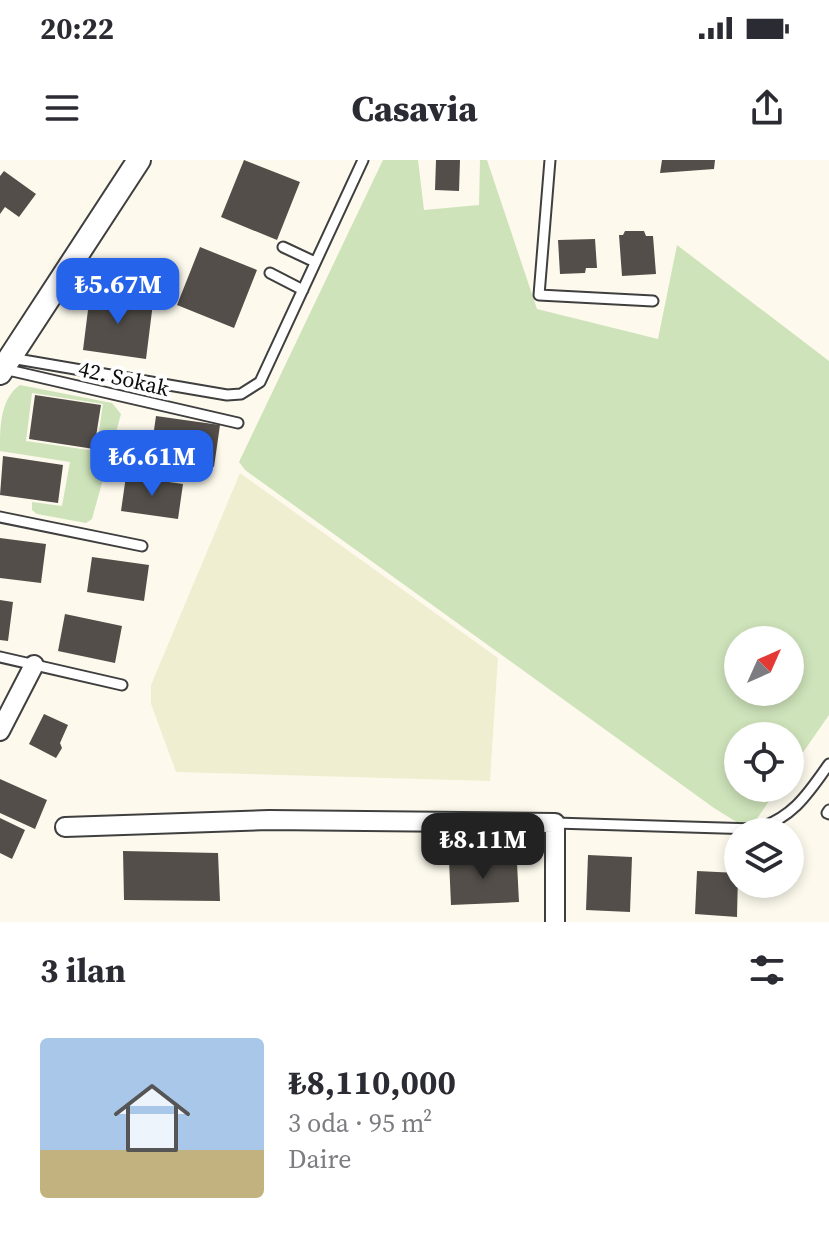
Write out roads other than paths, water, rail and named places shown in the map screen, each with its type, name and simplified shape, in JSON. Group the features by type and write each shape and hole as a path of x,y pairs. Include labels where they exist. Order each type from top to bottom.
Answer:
{"street":[{"path":"4,366 139,160"},
{"path":"0,731 34,665"},
{"path":"65,827 269,820 555,823 555,922"}],"lane":[{"path":"4,366 227,395 241,394 260,382 363,160"},
{"path":"550,160 539,295 653,301"},
{"path":"283,247 315,262"},
{"path":"270,273 303,290"},
{"name":"42. Sokak","path":"4,366 238,423"},
{"path":"0,517 142,546"},
{"path":"0,657 122,685"},
{"path":"555,823 755,829 789,814 829,764"}]}
